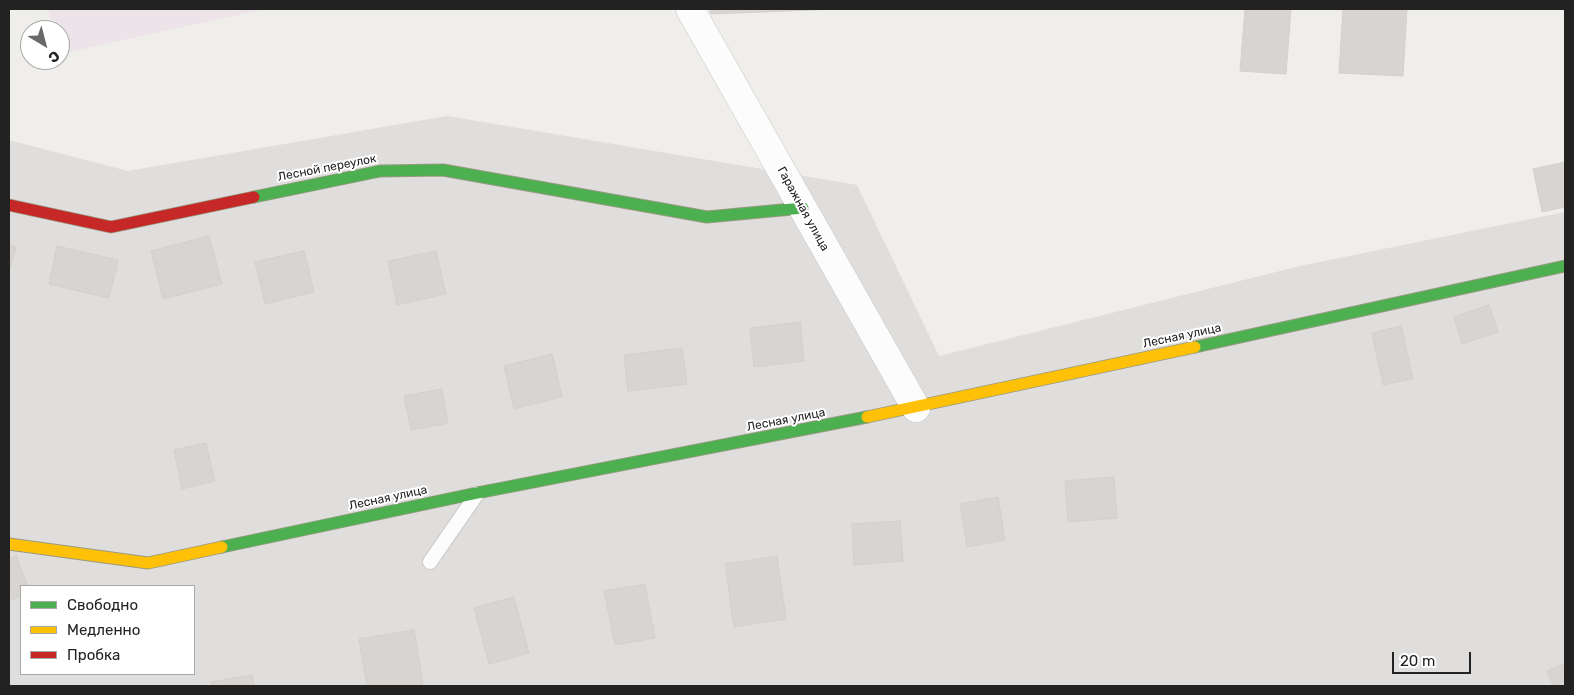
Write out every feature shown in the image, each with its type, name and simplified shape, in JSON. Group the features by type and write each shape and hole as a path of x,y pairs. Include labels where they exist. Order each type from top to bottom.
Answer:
{"street":[{"name":"Гаражная улица","path":"690,9 916,408"},
{"name":"Лесной переулок","path":"9,205 111,227 380,171 443,170 707,217 803,208"},
{"name":"Лесная улица","path":"9,544 148,563 477,493 916,408 1565,266"}],"lane":[{"path":"430,562 477,493"}],"shaded area":[{"path":"48,9 265,9 70,52 70,20 51,20"},
{"path":"447,116 857,185 939,356 1300,266 1565,212 1565,686 9,686 9,140 128,171"}],"building":[{"path":"710,9 838,9 711,14"},
{"path":"1245,9 1291,9 1286,74 1240,71"},
{"path":"1343,9 1407,9 1403,76 1339,73"},
{"path":"1565,162 1565,207 1542,212 1533,169"},
{"path":"209,236 222,284 163,299 151,251"},
{"path":"9,245 16,247 9,272"},
{"path":"57,246 118,260 109,298 49,284"},
{"path":"304,251 314,292 265,304 255,262"},
{"path":"436,251 446,294 397,305 388,261"},
{"path":"1489,305 1498,332 1462,344 1454,317"},
{"path":"800,322 804,361 754,367 750,328"},
{"path":"1401,326 1413,379 1383,385 1372,333"},
{"path":"682,348 687,384 628,391 624,355"},
{"path":"552,354 562,397 514,409 504,366"},
{"path":"442,389 448,423 411,430 404,396"},
{"path":"206,443 215,481 182,489 174,450"},
{"path":"1114,477 1117,518 1068,522 1065,481"},
{"path":"998,497 1005,540 967,547 960,504"},
{"path":"900,521 903,561 854,565 852,524"},
{"path":"16,556 28,585 20,585 20,596 9,601 9,559"},
{"path":"777,556 786,619 734,627 725,564"},
{"path":"645,584 655,638 615,645 604,591"},
{"path":"514,597 529,653 489,664 474,608"},
{"path":"414,630 423,686 367,686 359,639"},
{"path":"1565,663 1565,686 1554,686 1547,671"},
{"path":"252,675 254,686 212,686 211,682"}],"traffic: fast":[{"path":"254,197 380,171 443,170 707,217 803,208"},
{"path":"1195,347 1565,266"},
{"path":"222,547 477,493 867,417"}],"traffic: slow":[{"path":"867,417 1195,347"},
{"path":"9,544 148,563 222,547"}],"traffic: jam":[{"path":"9,205 111,227 254,197"}]}
